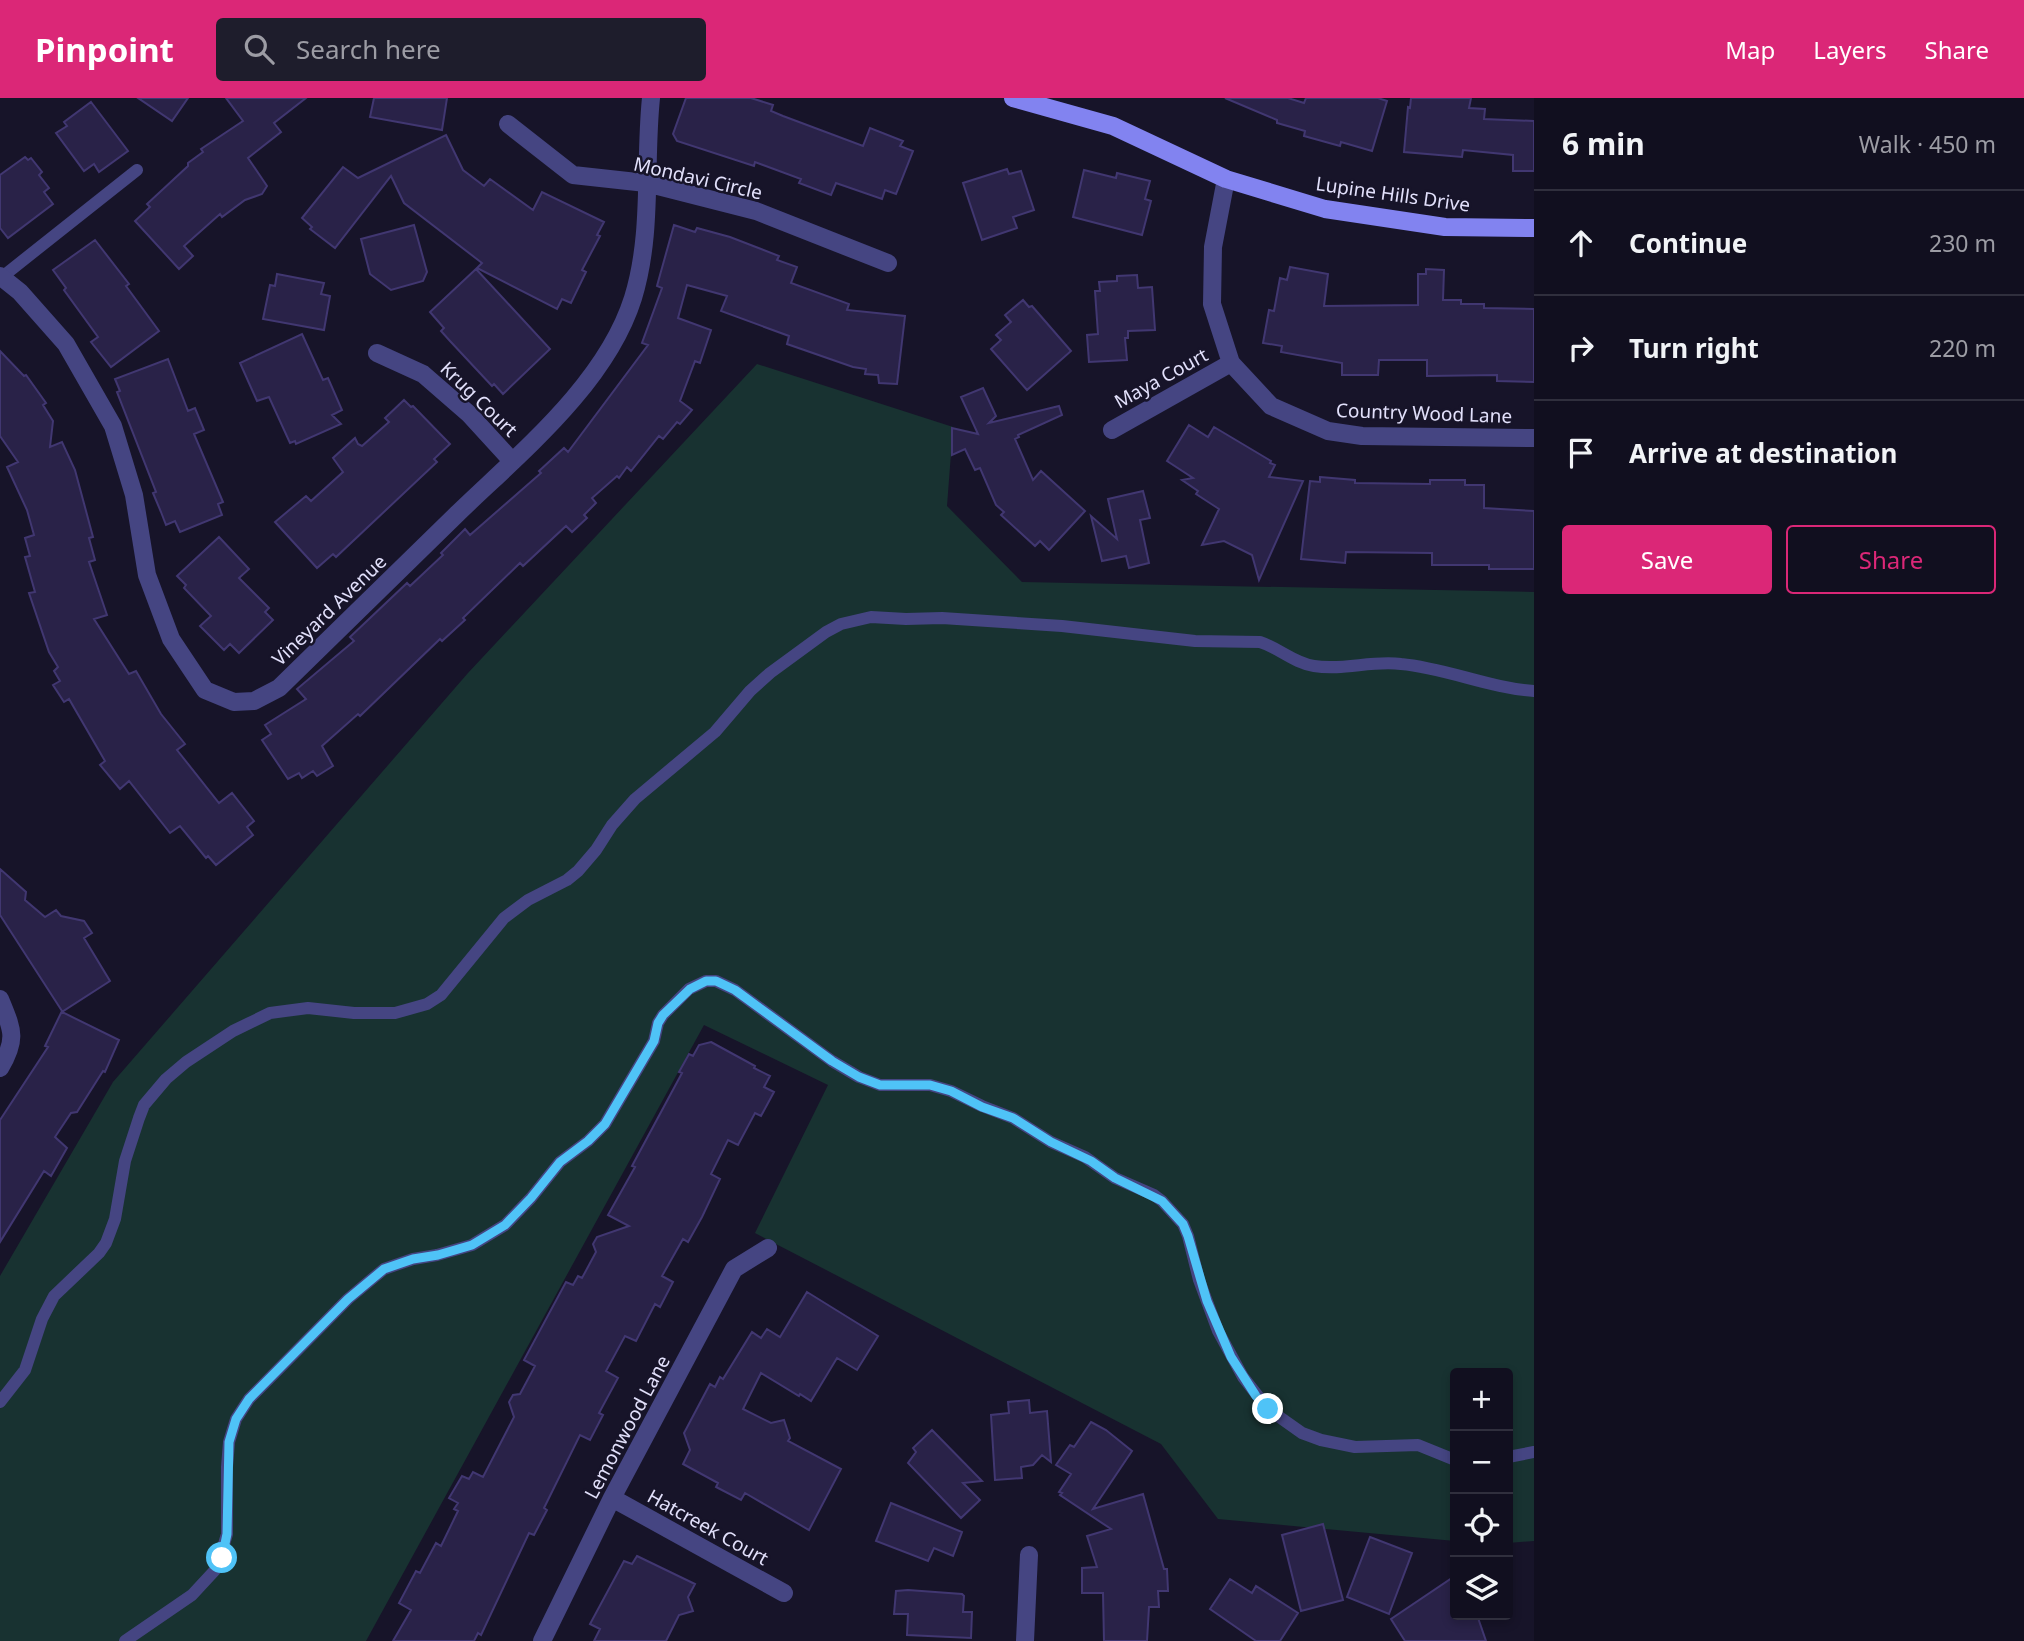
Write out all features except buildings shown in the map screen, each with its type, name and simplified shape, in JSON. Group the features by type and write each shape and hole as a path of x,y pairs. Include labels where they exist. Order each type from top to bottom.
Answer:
{"street":[{"name":"Vineyard Avenue","path":"1,276 20,292 66,344 113,426 134,495 148,575 171,639 205,690 234,702 254,701 279,688 576,397 617,337 633,298 646,232 651,98"},
{"name":"Lupine Hills Drive","path":"1013,98 1113,126 1226,179 1338,211 1445,227 1534,228"},
{"name":"Mondavi Circle","path":"508,124 573,175 646,183 756,211 888,263"},
{"name":"Country Wood Lane","path":"1226,179 1213,247 1212,304 1231,363 1270,406 1328,431 1362,436 1534,438"},
{"name":"Krug Court","path":"377,353 423,374 469,414 512,461"},
{"name":"Maya Court","path":"1112,430 1231,363"},
{"path":"0,999 13,1032 9,1052 0,1068"},
{"name":"Lemonwood Lane","path":"542,1641 612,1498 734,1269 768,1248"},
{"name":"Hatcreek Court","path":"612,1498 784,1593"},
{"path":"1025,1641 1029,1555"}],"lane":[{"path":"1,276 137,170"},
{"path":"0,1402 25,1370 42,1319 54,1296 106,1243 111,1231 125,1161 139,1118 144,1105 166,1079 186,1062 233,1031 270,1013 309,1009 395,1013 427,1004 441,995 504,918 522,904 567,880 578,871 612,825 635,800 715,732 750,691 770,673 841,624 872,617 977,619 1195,641 1260,642 1297,661 1314,666 1398,663 1534,691"},
{"path":"125,1641 192,1595 217,1568 227,1534 229,1442 236,1419 249,1399 348,1299 384,1269 472,1245 505,1225 560,1162 605,1124 654,1041 658,1023 663,1015 690,989 706,981 716,981 735,990 832,1061 859,1077 880,1085 930,1085 951,1091 982,1107 1013,1118 1051,1142 1091,1161 1115,1178 1154,1195 1183,1224 1199,1280 1219,1331 1243,1377 1268,1409 1302,1433 1321,1440 1355,1447 1418,1445 1450,1458"},
{"path":"1513,1456 1534,1452"}],"green space":[{"path":"757,364 953,427 947,506 1022,582 1534,592 1534,1541 1513,1543 1513,1368 1450,1368 1450,1541 1218,1519 1161,1444 755,1233 828,1085 704,1025 366,1641 0,1641 0,1276 113,1082 468,673"}],"route":[{"path":"222,1558 227,1534 226,1467 229,1442 236,1419 258,1388 348,1299 384,1269 472,1245 495,1234 505,1225 560,1162 605,1124 654,1041 658,1023 663,1015 679,997 706,981 716,981 735,990 832,1061 859,1077 880,1085 930,1085 951,1091 982,1107 1013,1118 1051,1142 1091,1161 1115,1178 1162,1201 1183,1224 1199,1280 1231,1357 1256,1396 1268,1409"}]}
